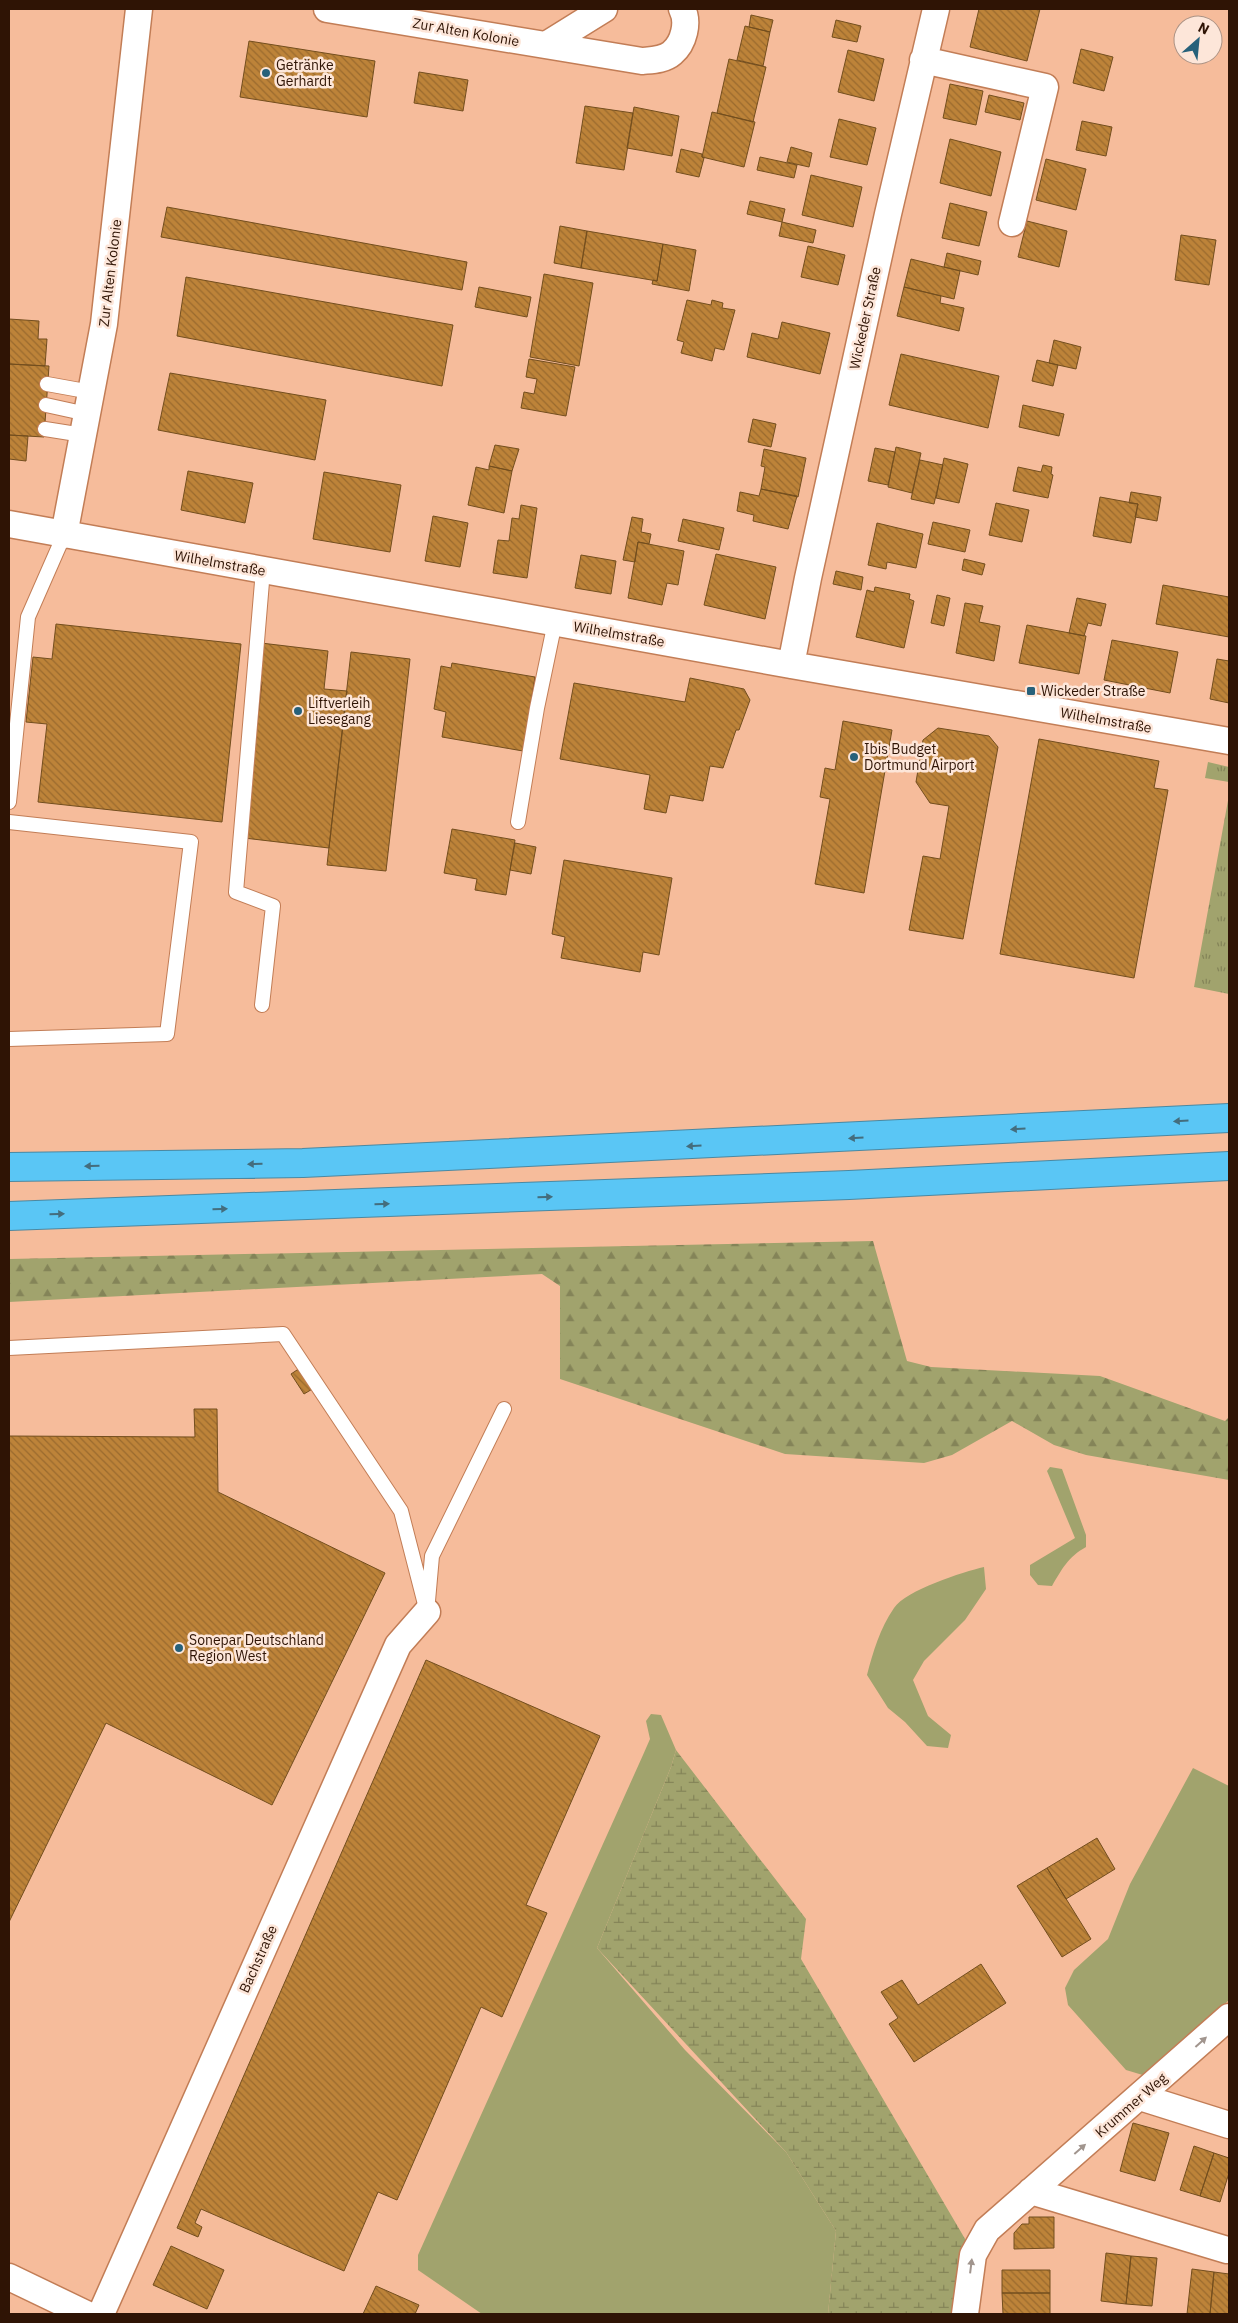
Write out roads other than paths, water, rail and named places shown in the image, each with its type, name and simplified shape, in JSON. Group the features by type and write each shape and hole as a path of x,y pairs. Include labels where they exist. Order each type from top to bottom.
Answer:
{"highway":[{"path":"9,1167 303,1164 1229,1118"},
{"path":"9,1216 839,1186 1229,1166"}],"street":[{"name":"Zur Alten Kolonie","path":"64,534 104,324 139,9"},
{"name":"Zur Alten Kolonie","path":"328,9 642,61 659,60 672,54 680,44 685,30 684,10"},
{"path":"546,45 604,9"},
{"name":"Wickeder Straße","path":"792,665 808,578 936,9"},
{"path":"923,60 1045,87 1012,223"},
{"name":"Wilhelmstraße","path":"9,524 792,665 1229,741"},
{"name":"Bachstraße","path":"101,2314 398,1645 427,1612"},
{"name":"Krummer Weg","path":"965,2314 973,2256 987,2230 1140,2098 1229,2017"},
{"path":"1140,2098 1229,2125"},
{"path":"1031,2191 1227,2250"},
{"path":"9,2277 86,2314"}],"lane":[{"path":"48,384 87,414"},
{"path":"46,405 87,414"},
{"path":"45,430 87,414"},
{"path":"9,802 28,617 64,534"},
{"path":"262,1005 273,906 236,892 263,570"},
{"path":"518,822 537,708 555,622"},
{"path":"9,822 191,842 167,1034 9,1039"},
{"path":"9,1348 283,1334 401,1511 427,1612"},
{"path":"427,1612 432,1556 504,1409"}],"place":[{"name":"Getränke Gerhardt","path":"266,73"},
{"name":"Wickeder Straße","path":"1031,691"},
{"name":"Liftverleih Liesegang","path":"298,711"},
{"name":"Ibis Budget Dortmund Airport","path":"854,757"},
{"name":"Sonepar Deutschland Region West","path":"179,1648"}]}
